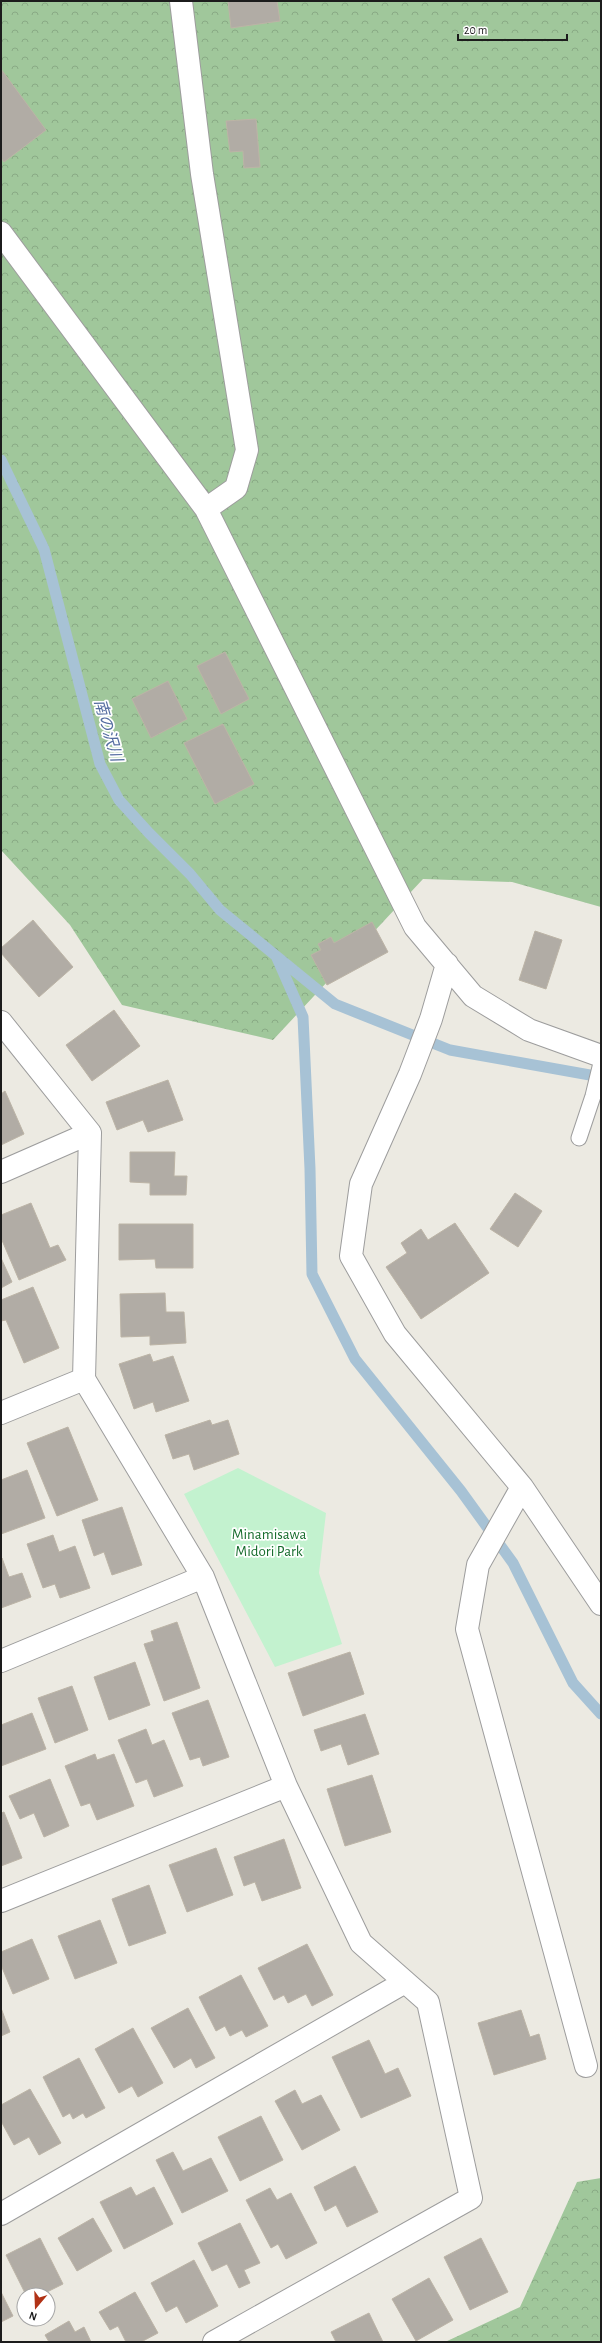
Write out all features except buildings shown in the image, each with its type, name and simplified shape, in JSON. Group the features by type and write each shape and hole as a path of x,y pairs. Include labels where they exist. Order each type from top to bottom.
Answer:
{"street":[{"path":"182,1 202,174 247,450 236,488 206,509"},
{"path":"1,233 206,509 415,927 473,996 529,1030 600,1063"},
{"path":"447,964 431,1019 410,1074 361,1184 351,1256 395,1334 522,1487 601,1604"},
{"path":"1,1022 90,1133 84,1379 203,1577 286,1786 361,1943 428,2002 472,2198 214,2342"},
{"path":"1,1172 90,1133"},
{"path":"1,1413 84,1379"},
{"path":"522,1487 509,1513 478,1565 467,1629 586,2066"},
{"path":"1,1661 203,1577"},
{"path":"1,1901 286,1786"},
{"path":"1,2214 405,1982"}],"lane":[{"path":"579,1138 593,1096 600,1063"}],"green space":[{"path":"1,1 601,1 601,907 512,882 423,879 273,1040 122,1005 70,925 1,850"},
{"name":"Minamisawa Midori Park","path":"238,1468 326,1513 319,1573 342,1644 275,1667 184,1494"},
{"path":"601,2178 601,2342 445,2342 520,2307 577,2182"}],"waterway":[{"name":"南の沢川","path":"1,460 44,549 100,764 119,800 190,874 220,910 335,1004 450,1050 601,1077"},
{"path":"277,958 303,1017 310,1169 312,1274 355,1359 461,1491 513,1563 573,1683 601,1714"}]}
